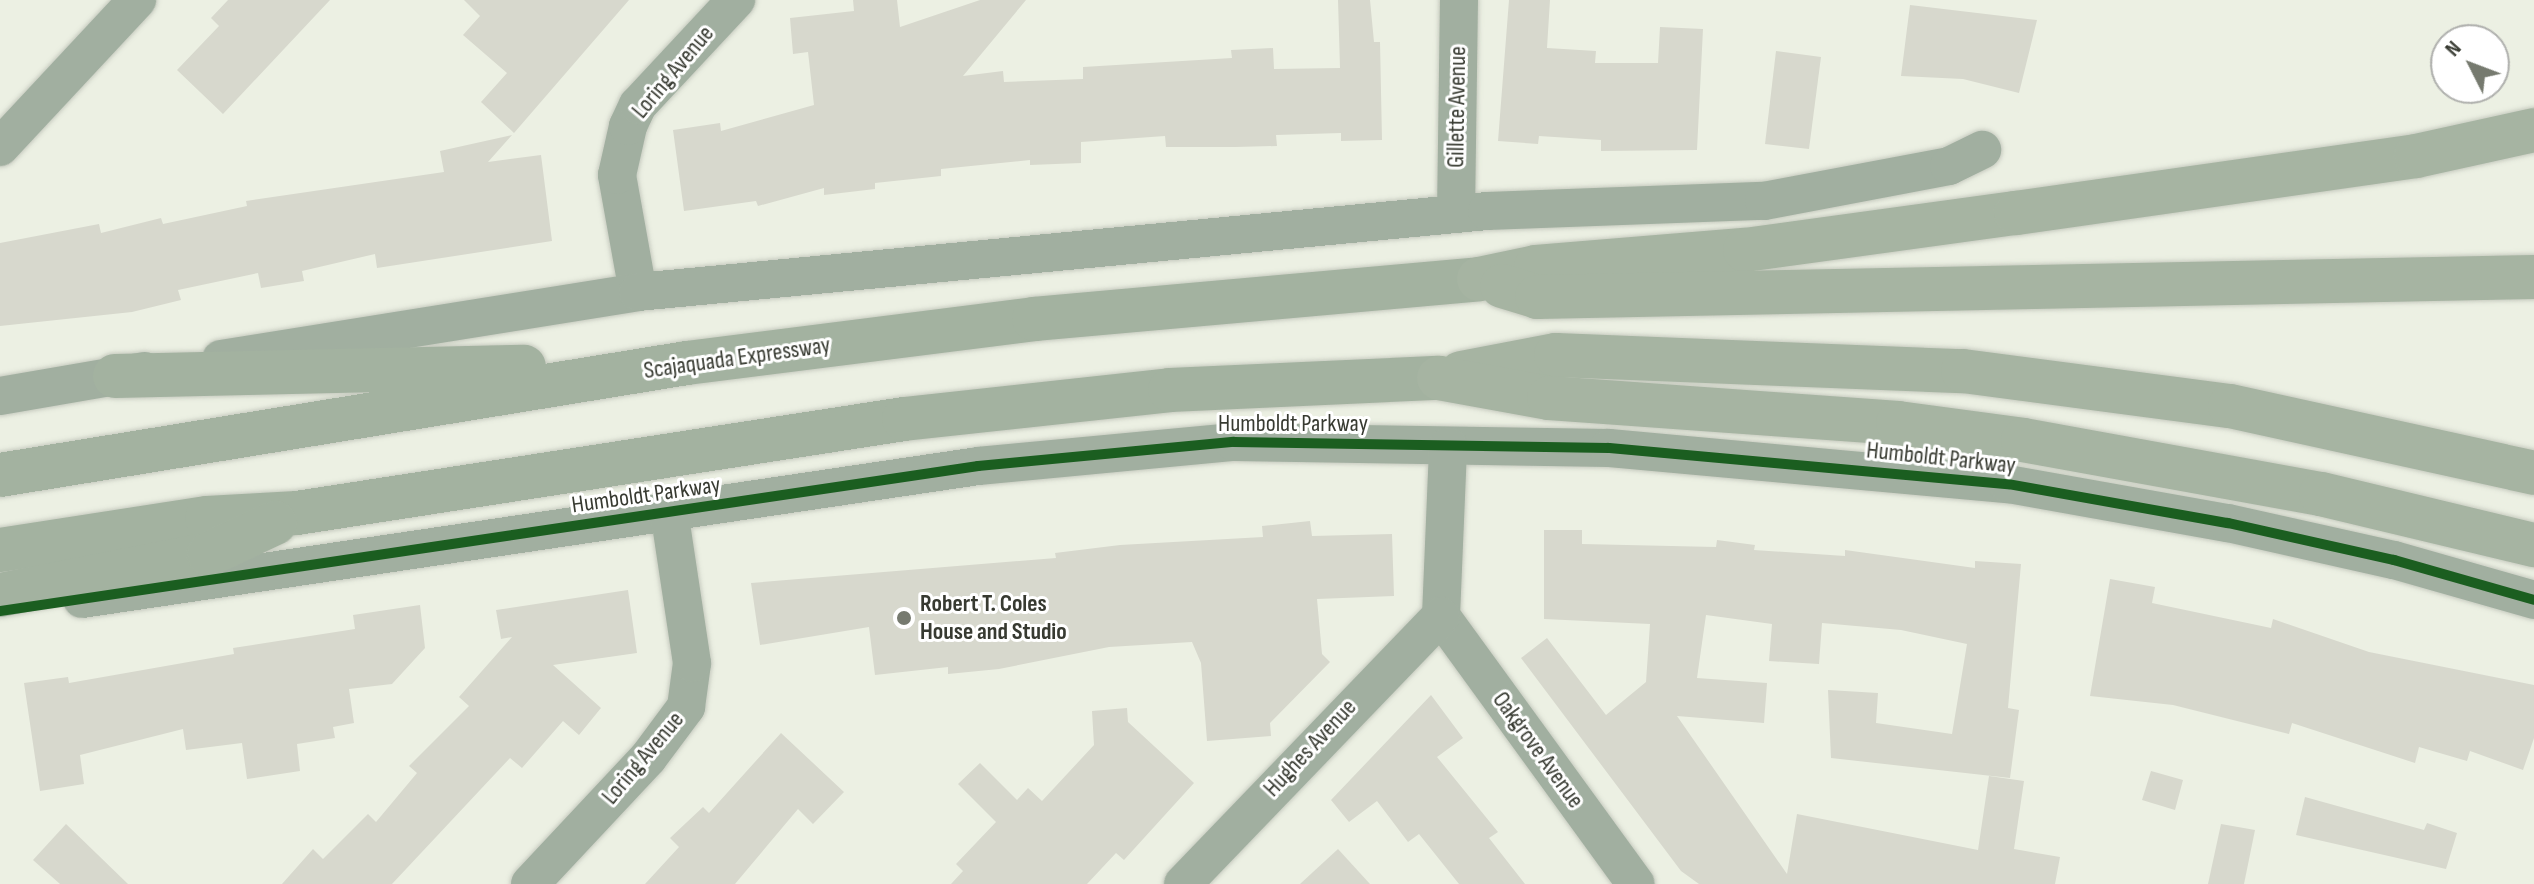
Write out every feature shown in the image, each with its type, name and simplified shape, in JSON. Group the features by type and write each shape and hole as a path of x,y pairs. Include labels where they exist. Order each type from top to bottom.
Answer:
{"highway":[{"path":"1479,279 1536,267 1745,250 2047,209 2416,156 2534,130"},
{"path":"1479,279 1537,297 2534,277"},
{"name":"Scajaquada Expressway","path":"0,475 687,363 1034,319 1479,279"},
{"path":"0,550 207,518 297,513 996,408 1248,384 1439,378 1556,355 1963,371 2230,406 2534,473"},
{"path":"115,376 687,363"},
{"path":"1439,378 1549,398 1898,423 2038,442 2321,494 2534,545"},
{"path":"0,595 209,554 297,513"}],"street":[{"path":"0,147 137,0"},
{"name":"Loring Avenue","path":"638,292 617,175 628,126 638,105 736,0"},
{"name":"Gillette Avenue","path":"1456,214 1459,0"},
{"path":"0,396 638,292 1456,214 1764,201 1949,166 1982,150"},
{"name":"Humboldt Parkway","path":"0,611 978,466 1234,442 1609,448 2008,484 2228,523 2534,600"},
{"path":"1441,616 1448,446"},
{"name":"Loring Avenue","path":"530,884 648,758 686,707 692,663 669,511"},
{"name":"Hughes Avenue","path":"1183,884 1441,616"},
{"name":"Oakgrove Avenue","path":"1441,616 1636,884"}],"building":[{"path":"228,0 330,0 223,114 177,70 219,26 211,18"},
{"path":"464,0 629,0 514,133 481,102 507,73 463,35 480,16"},
{"path":"853,0 897,0 900,27 980,0 1026,0 963,76 1003,71 1004,82 1083,79 1083,67 1232,58 1231,50 1273,48 1274,69 1340,68 1338,0 1370,0 1374,42 1380,42 1382,140 1341,141 1341,133 1276,135 1277,146 1166,147 1165,136 1081,142 1081,163 1030,165 1030,160 941,169 941,176 875,183 875,189 824,195 824,188 758,206 756,201 684,211 673,130 720,123 721,131 814,105 808,52 793,54 790,18 854,11"},
{"path":"1509,0 1550,0 1547,48 1596,51 1595,63 1658,63 1660,27 1703,29 1697,150 1601,151 1601,140 1539,136 1538,144 1498,141"},
{"path":"1910,5 2037,20 2019,93 1963,79 1901,76"},
{"path":"1776,51 1821,57 1809,149 1765,144"},
{"path":"512,135 488,162 541,155 552,241 377,268 375,254 302,271 304,281 261,288 258,273 178,290 181,300 132,312 0,326 0,243 99,224 101,233 161,218 163,224 247,206 246,201 444,172 440,151"},
{"path":"1310,521 1312,536 1392,534 1394,596 1317,599 1322,654 1330,662 1270,723 1271,736 1207,741 1201,663 1192,642 1109,647 999,669 948,674 948,667 875,675 869,627 760,645 751,583 1056,558 1055,553 1120,545 1263,537 1262,526"},
{"path":"1544,530 1582,530 1582,544 1716,547 1717,540 1755,545 1754,550 1845,556 1845,550 1975,568 1975,561 2021,564 2008,708 2019,710 2010,778 1831,758 1828,690 1878,693 1876,723 1952,734 1967,644 1901,630 1822,623 1819,664 1769,661 1772,624 1706,615 1697,678 1767,683 1764,723 1677,716 1787,874 1797,814 1978,850 1989,776 2024,781 2014,849 2060,857 2055,884 1699,884 1681,871 1521,658 1547,638 1606,715 1646,682 1650,624 1544,619"},
{"path":"2110,579 2155,587 2152,603 2271,628 2273,619 2369,652 2534,685 2534,738 2523,770 2470,751 2467,761 2419,747 2415,763 2292,723 2289,734 2173,705 2090,696"},
{"path":"628,590 637,653 553,665 601,708 579,735 563,721 522,768 510,758 392,884 282,884 313,849 323,859 368,814 376,822 417,773 409,766 469,706 459,697 512,637 501,639 496,610"},
{"path":"420,605 425,648 392,684 349,689 354,723 333,727 335,738 297,744 300,771 247,779 242,743 186,750 183,729 80,755 84,784 40,791 24,683 68,677 69,683 234,654 233,648 355,629 353,615"},
{"path":"1431,695 1463,738 1437,757 1498,832 1489,838 1525,884 1459,884 1419,834 1408,842 1377,801 1349,822 1331,800"},
{"path":"1127,708 1128,722 1194,783 1124,860 1116,853 1087,884 951,884 963,871 956,864 996,822 958,784 980,763 1017,800 1028,788 1042,801 1094,745 1092,711"},
{"path":"781,733 844,792 813,824 798,809 735,884 645,884 679,847 670,838 703,807 709,813"},
{"path":"2151,771 2183,780 2175,810 2142,800"},
{"path":"2305,797 2424,830 2427,823 2457,833 2446,869 2296,835"},
{"path":"66,824 128,884 60,884 33,860"},
{"path":"2221,824 2255,830 2244,884 2208,884"},
{"path":"1338,849 1370,884 1300,884"}],"cycle path":[{"path":"0,611 978,466 1234,442 1609,448 2008,484 2228,523 2394,560 2534,600"}],"place":[{"name":"Robert T. Coles House and Studio","path":"904,618"}]}
